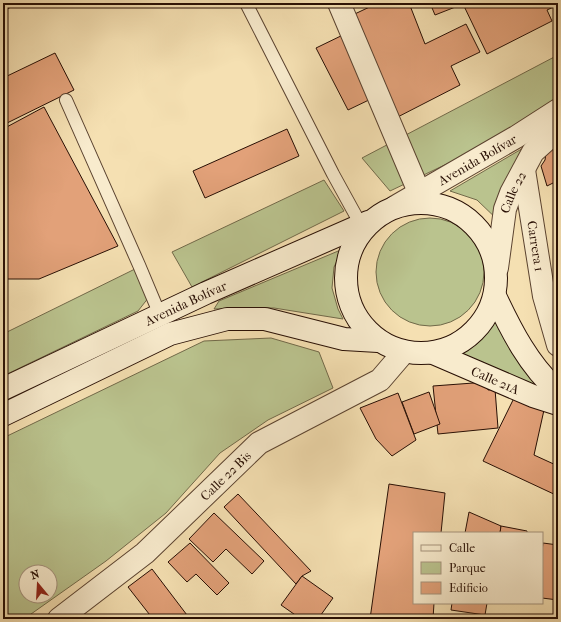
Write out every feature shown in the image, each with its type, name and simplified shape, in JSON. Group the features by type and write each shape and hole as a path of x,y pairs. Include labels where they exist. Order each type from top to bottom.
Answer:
{"main road":[{"path":"339,3 419,192"},
{"name":"Avenida Bolívar","path":"3,389 206,293 366,223 516,137 558,110"},
{"name":"Calle 22","path":"495,296 505,208 511,193 533,152 553,134 558,132"},
{"name":"Carrera 1","path":"524,170 544,296 558,345"},
{"path":"395,207 417,202 440,204 460,213 478,227 490,246 497,268"},
{"path":"366,223 354,243 345,269 347,297 359,322 378,341 404,352 433,353 461,343 483,323 495,296"},
{"path":"495,296 520,346 536,368 558,391"},
{"name":"Avenida Bolívar","path":"3,415 170,334 227,319 266,319 344,339 378,341"},
{"name":"Calle 22 Bis","path":"59,619 145,553 259,444 380,380 404,352"},
{"name":"Calle 21A","path":"433,353 533,396 558,404"}],"lane":[{"path":"246,3 333,174 366,223"},
{"path":"66,100 140,265 160,315"}],"green space":[{"path":"558,55 558,111 390,191 362,158"},
{"path":"525,147 501,223 477,200 450,191"},
{"path":"324,180 344,211 192,287 172,252"},
{"path":"430,218 451,222 468,234 480,251 484,272 480,293 468,310 451,322 430,326 409,322 392,310 380,293 376,272 380,251 392,234 409,222"},
{"path":"343,249 334,267 332,288 338,309 343,319 274,308 214,309 219,301"},
{"path":"137,268 149,297 138,311 3,376 3,334"},
{"path":"495,322 539,390 454,357 476,341"},
{"path":"271,338 319,352 333,388 268,420 220,453 166,513 106,561 58,595 58,564 18,564 18,604 45,604 24,619 3,619 3,438 204,341"}],"building":[{"path":"3,3 9,3 11,7 3,11"},
{"path":"378,3 409,3 425,44 466,24 480,52 451,66 460,85 386,123 373,98 348,110 316,48 347,33 342,20"},
{"path":"430,3 558,3 558,5 547,10 552,21 487,54 463,4 435,15"},
{"path":"55,53 74,90 3,125 3,78"},
{"path":"44,107 118,246 39,279 3,279 3,129"},
{"path":"287,129 299,156 205,198 193,171"},
{"path":"558,135 558,192 555,182 547,186 541,166 545,160 547,146"},
{"path":"487,382 488,390 495,389 498,428 438,434 433,386"},
{"path":"429,392 440,424 414,434 402,402"},
{"path":"398,393 416,440 392,456 376,439 360,408"},
{"path":"515,396 544,410 534,455 558,466 558,496 483,461"},
{"path":"389,484 445,493 441,532 413,532 413,604 434,604 433,619 370,619"},
{"path":"238,494 311,571 302,576 296,584 224,507"},
{"path":"469,512 501,526 500,532 465,532"},
{"path":"214,513 264,561 252,574 226,549 213,562 189,539"},
{"path":"501,526 527,531 527,532 500,532"},
{"path":"190,543 229,583 217,595 196,574 187,582 168,562"},
{"path":"543,543 558,545 558,600 543,598"},
{"path":"152,569 190,619 153,619 128,587"},
{"path":"302,576 333,598 318,619 301,619 281,605"},
{"path":"452,604 487,604 485,615 451,610"},
{"path":"90,615 93,619 84,619"}]}
